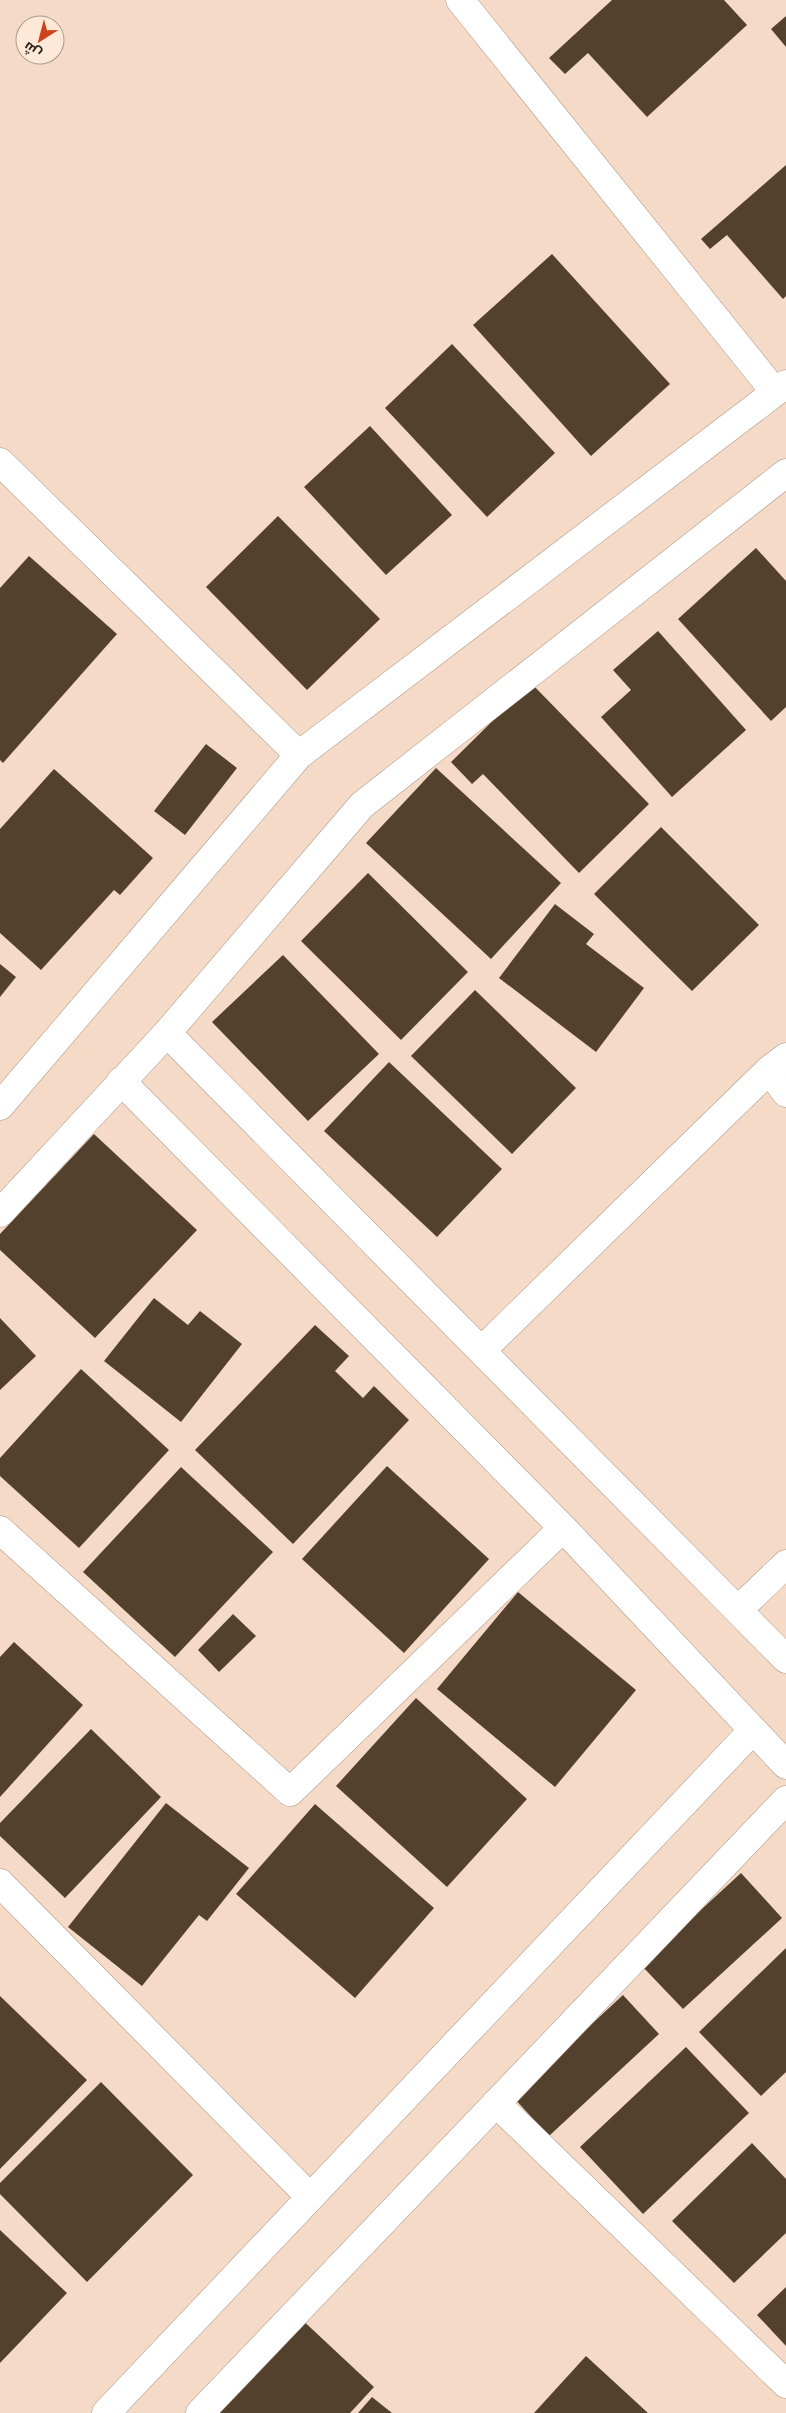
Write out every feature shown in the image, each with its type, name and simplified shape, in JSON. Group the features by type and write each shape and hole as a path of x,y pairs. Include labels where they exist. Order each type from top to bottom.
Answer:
{"street":[{"path":"0,1106 299,754 780,388 460,0"},
{"path":"0,462 299,754"},
{"path":"0,1213 166,1033 362,805 786,473"},
{"path":"166,1033 786,1659"},
{"path":"482,1350 778,1064 786,1093"},
{"path":"121,1081 563,1528 786,1764"},
{"path":"0,1530 290,1792 563,1528"},
{"path":"738,1610 786,1564"},
{"path":"106,2413 753,1730"},
{"path":"200,2413 786,1800"},
{"path":"0,1883 310,2197"},
{"path":"496,2104 786,2384"}],"building":[{"path":"612,0 724,0 747,25 647,117 588,53 565,74 549,58"},
{"path":"786,16 786,47 771,29"},
{"path":"786,165 786,296 783,299 727,235 710,249 701,239"},
{"path":"552,254 670,384 591,456 473,325"},
{"path":"452,344 555,453 487,517 385,408"},
{"path":"370,426 452,515 386,575 304,487"},
{"path":"278,516 380,619 307,690 206,587"},
{"path":"756,548 786,581 786,707 771,721 678,619"},
{"path":"29,556 117,634 3,763 0,760 0,588"},
{"path":"658,631 746,730 672,797 601,717 631,690 613,670"},
{"path":"531,683 649,804 579,873 483,774 472,784 451,762"},
{"path":"206,744 237,768 185,835 154,811"},
{"path":"436,768 561,883 491,959 366,843"},
{"path":"54,769 153,858 120,895 114,890 41,970 0,933 0,829"},
{"path":"661,827 759,925 692,991 594,894"},
{"path":"368,873 468,972 401,1040 301,941"},
{"path":"555,904 594,934 586,944 644,988 596,1052 499,978"},
{"path":"283,955 379,1054 308,1121 212,1022"},
{"path":"0,964 16,977 0,997"},
{"path":"475,990 576,1088 512,1154 411,1056"},
{"path":"389,1062 502,1169 437,1237 324,1131"},
{"path":"94,1134 197,1230 95,1338 0,1250 0,1234"},
{"path":"154,1298 188,1325 200,1311 242,1344 181,1422 104,1361"},
{"path":"0,1318 36,1356 0,1390"},
{"path":"315,1325 349,1356 335,1371 363,1398 374,1386 409,1420 293,1544 195,1450"},
{"path":"81,1369 169,1450 79,1548 0,1476 0,1458"},
{"path":"387,1466 489,1559 404,1653 302,1559"},
{"path":"181,1467 273,1552 175,1657 83,1572"},
{"path":"518,1592 636,1690 555,1787 437,1689"},
{"path":"233,1614 256,1636 219,1672 198,1650"},
{"path":"14,1642 83,1705 0,1797 0,1657"},
{"path":"416,1698 527,1799 447,1887 336,1786"},
{"path":"91,1729 161,1797 65,1898 0,1836 0,1823"},
{"path":"166,1803 249,1868 207,1921 199,1915 142,1986 68,1927"},
{"path":"315,1804 434,1908 355,1998 236,1894"},
{"path":"741,1873 782,1918 683,2009 641,1965"},
{"path":"786,1948 786,2072 761,2096 699,2032"},
{"path":"623,1995 659,2034 549,2136 513,2097"},
{"path":"0,1996 87,2080 0,2169"},
{"path":"686,2047 749,2113 643,2214 580,2147"},
{"path":"101,2082 193,2175 87,2282 0,2194 0,2183"},
{"path":"752,2143 786,2179 786,2233 734,2283 672,2221"},
{"path":"0,2230 67,2293 0,2363"},
{"path":"786,2287 786,2346 757,2315"},
{"path":"297,2315 374,2387 350,2413 205,2413"},
{"path":"586,2356 648,2413 534,2413"},
{"path":"372,2397 392,2413 358,2413"}]}
